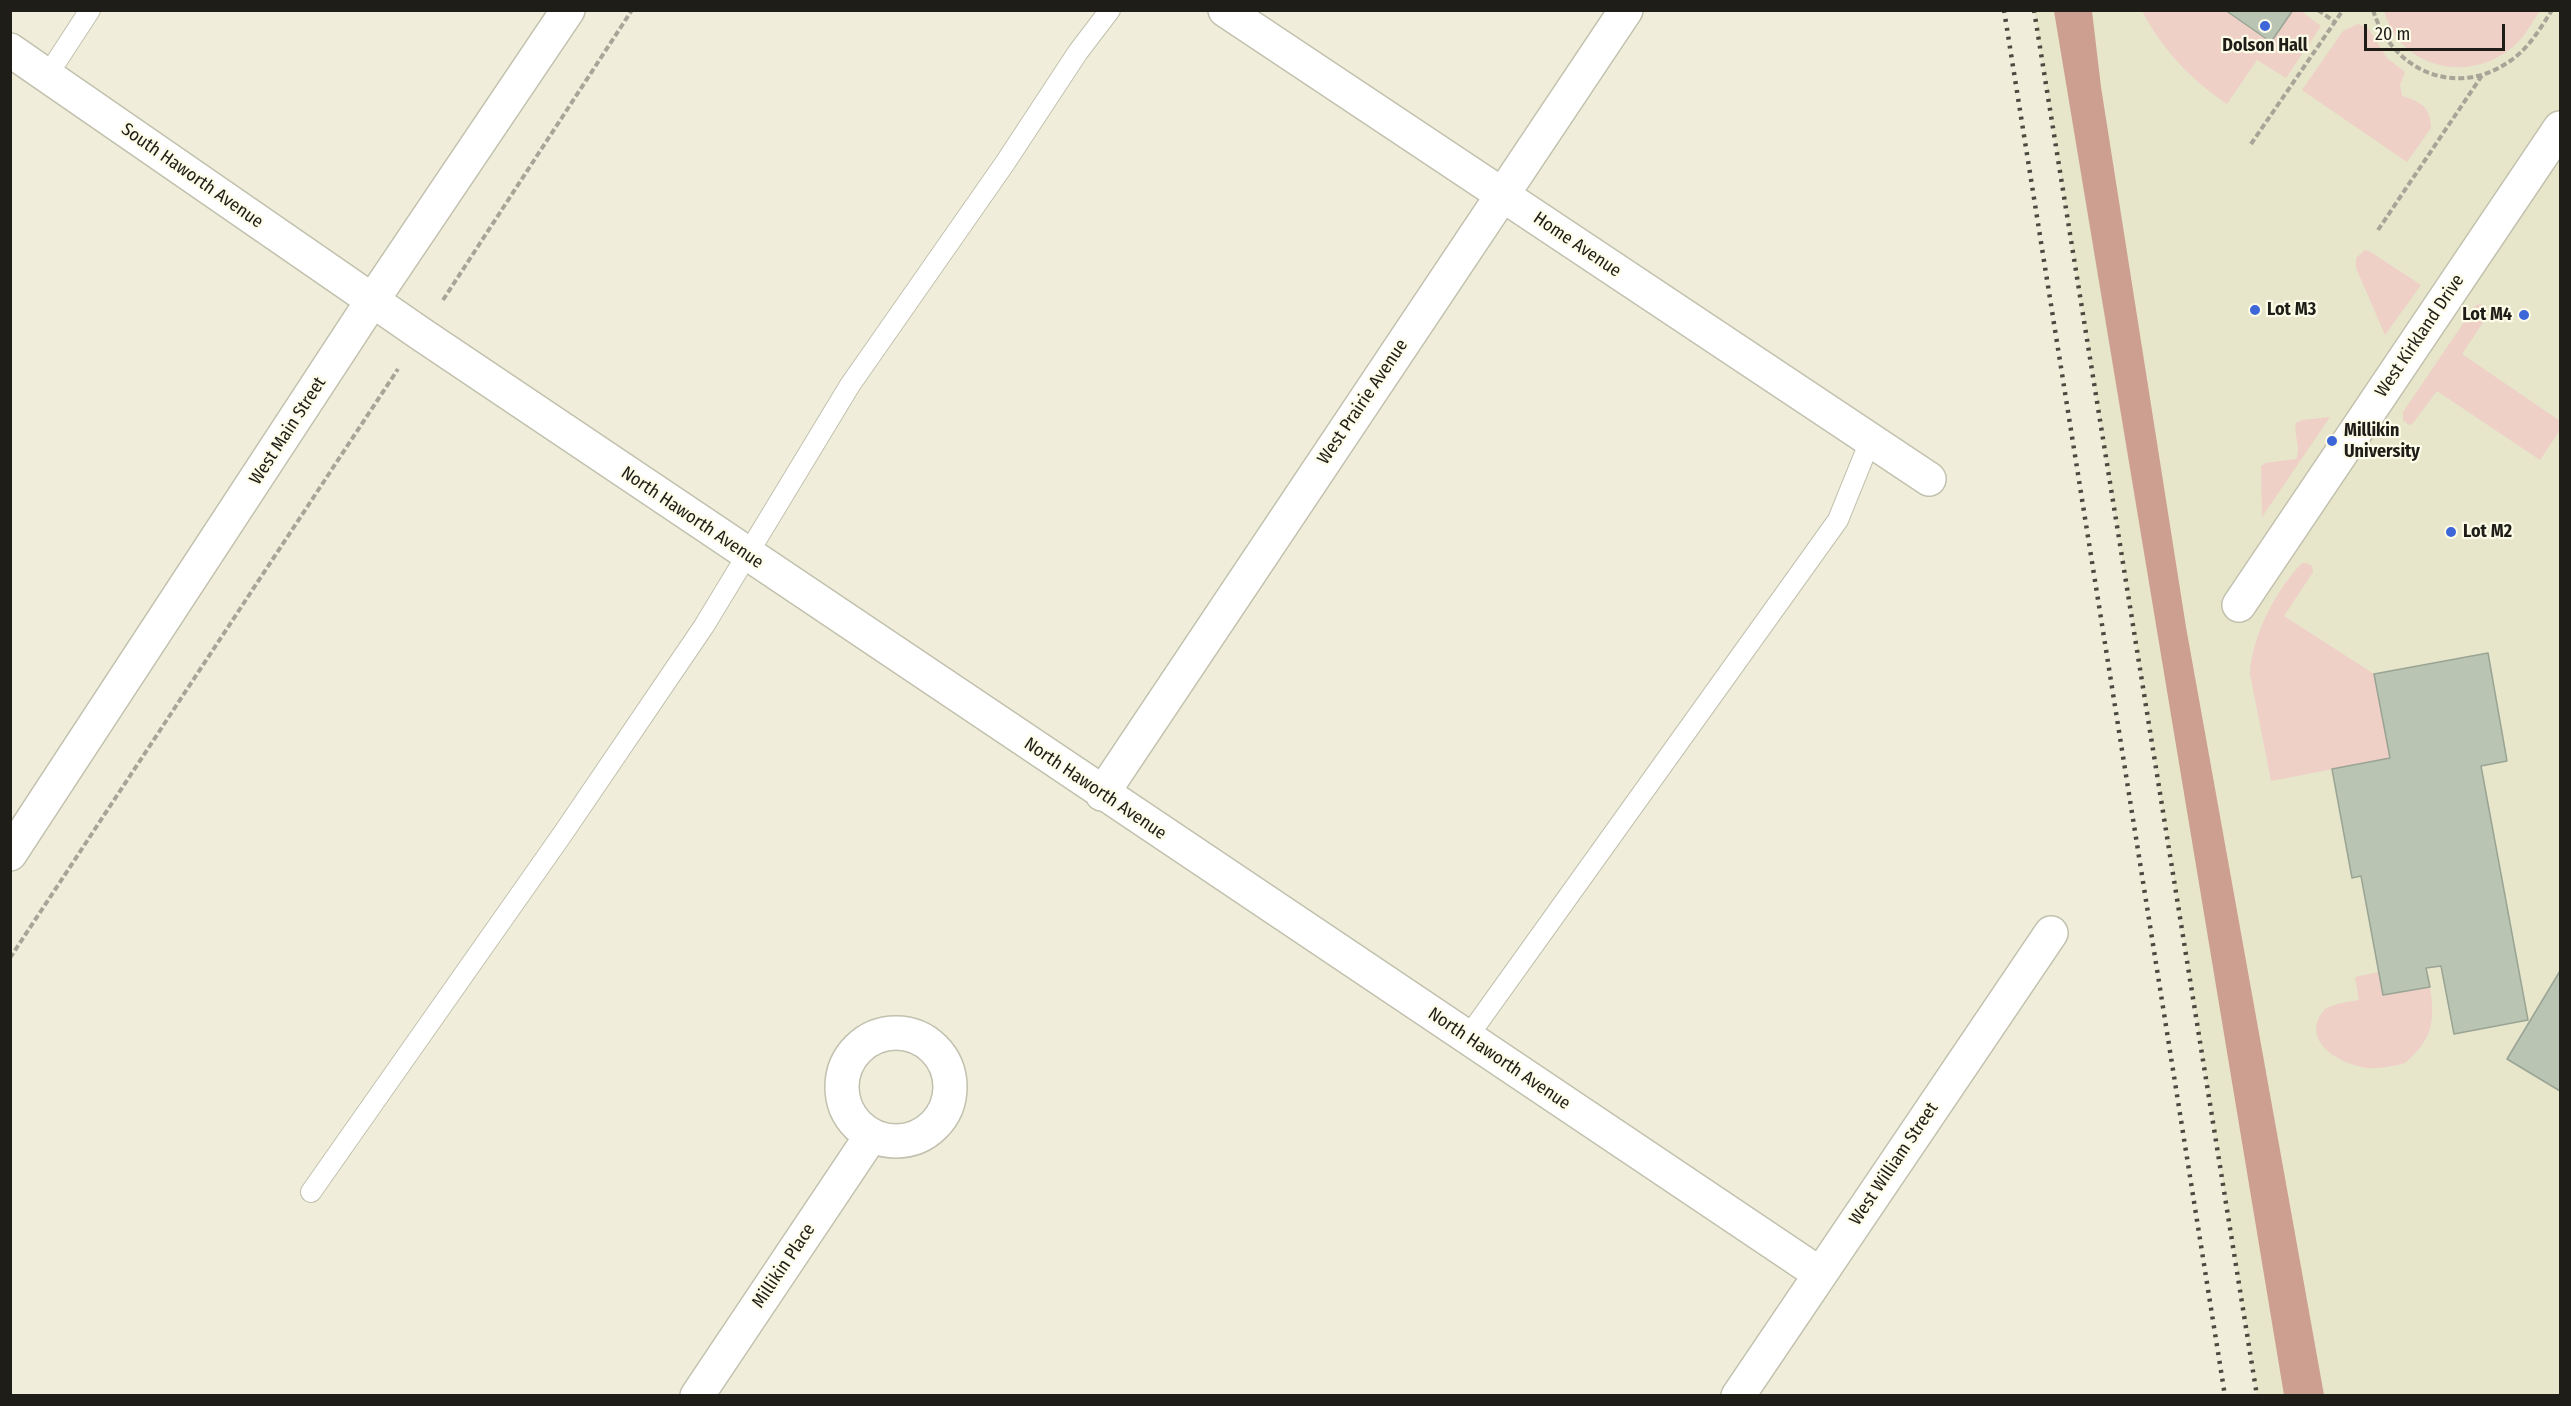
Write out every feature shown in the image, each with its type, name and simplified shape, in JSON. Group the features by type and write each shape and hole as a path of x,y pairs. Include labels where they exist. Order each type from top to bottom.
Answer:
{"street":[{"name":"West Main Street","path":"10,854 372,301 568,10"},
{"name":"Home Avenue","path":"1225,10 1929,479"},
{"name":"West Prairie Avenue","path":"1102,794 1626,10"},
{"name":"South Haworth Avenue","path":"10,50 372,301"},
{"name":"West Kirkland Drive","path":"2239,605 2560,128"},
{"name":"North Haworth Avenue","path":"372,301 1102,794 1820,1274"},
{"name":"West William Street","path":"1738,1395 2051,933"},
{"name":"Millikin Place","path":"697,1395 871,1136"}],"lane":[{"path":"47,76 90,10"},
{"path":"311,1192 564,832 704,626 850,385 1005,162 1078,52 1110,10"},
{"path":"1467,1038 1838,520 1870,441"}],"path":[{"path":"10,958 632,10"},
{"path":"2318,10 2335,22"},
{"path":"2252,144 2343,10"},
{"path":"2373,10 2382,34 2391,47 2414,66 2426,72 2455,78 2484,74 2505,64 2526,47 2552,10"},
{"path":"2378,230 2484,74"}],"shaded area":[{"path":"2384,10 2540,11 2522,38 2502,55 2482,64 2462,67 2441,65 2422,59 2406,47 2393,31"},
{"name":"Millikin University","path":"2034,11 2560,11 2560,1395 2257,1395"},
{"path":"2054,11 2092,11 2101,87 2186,627 2324,1395 2284,1395"},
{"path":"2142,11 2225,11 2270,42 2293,11 2301,11 2321,26 2286,78 2257,60 2227,104 2178,63"},
{"path":"2358,24 2368,28 2387,58 2405,72 2400,85 2402,96 2419,103 2429,115 2431,128 2407,162 2302,90 2343,31"},
{"path":"2365,250 2421,285 2385,335 2356,268 2356,258"},
{"path":"2480,304 2488,308 2486,318 2462,354 2560,421 2560,430 2540,460 2437,391 2413,423 2409,425 2403,420 2403,412 2475,306"},
{"path":"2330,417 2262,517 2261,466 2266,463 2296,459 2298,450 2296,423 2302,420"},
{"path":"2302,563 2312,566 2313,572 2284,616 2374,674 2390,758 2271,781 2250,674 2252,659 2260,630 2274,600"},
{"path":"2379,972 2383,995 2430,987 2432,1020 2427,1037 2405,1063 2382,1068 2360,1067 2341,1060 2325,1048 2316,1032 2317,1023 2322,1012 2327,1008 2359,1000 2355,977"}],"building":[{"name":"Dolson Hall","path":"2225,10 2293,10 2271,42"},
{"path":"2488,653 2507,761 2481,766 2528,1020 2454,1034 2441,966 2426,968 2430,987 2383,995 2361,876 2352,878 2332,769 2390,758 2374,674"},
{"path":"2560,971 2560,1091 2507,1059"}],"railway":[{"path":"2004,10 2225,1396"},
{"path":"2034,10 2257,1396"}],"place":[{"name":"Dolson Hall","path":"2265,26"},
{"name":"Lot M3","path":"2255,310"},
{"name":"Lot M4","path":"2524,315"},
{"name":"Millikin University","path":"2332,441"},
{"name":"Lot M2","path":"2451,532"}]}
